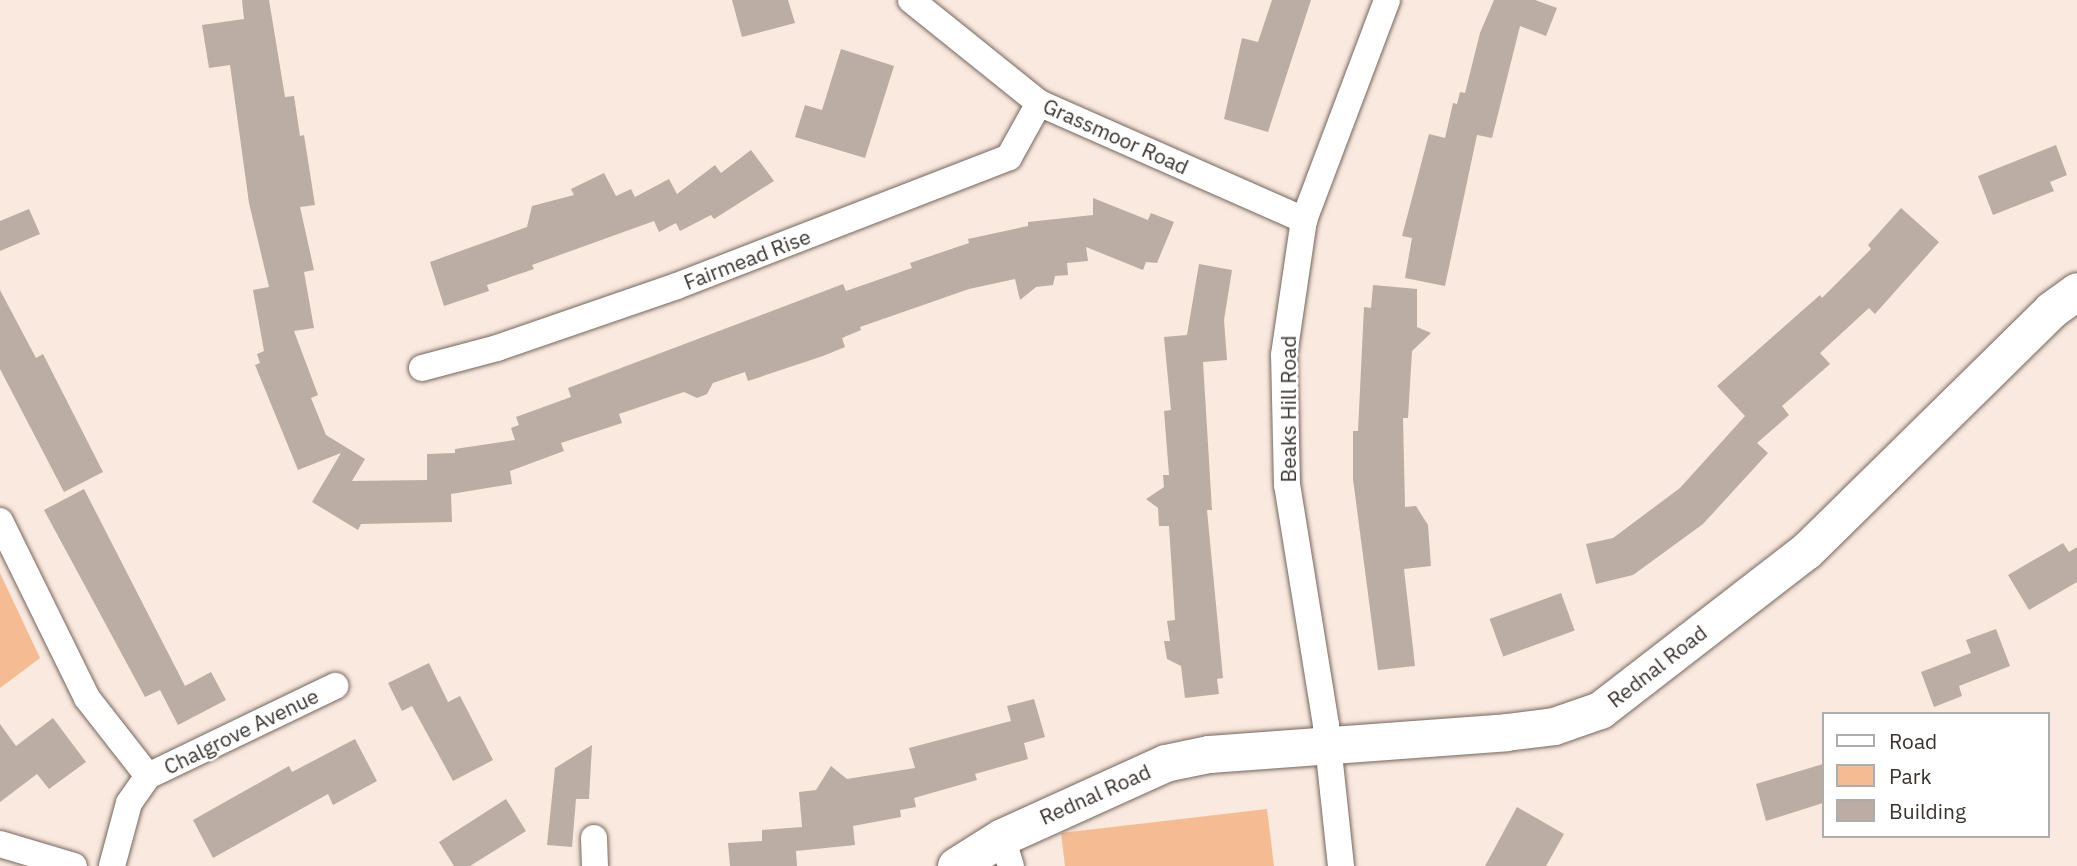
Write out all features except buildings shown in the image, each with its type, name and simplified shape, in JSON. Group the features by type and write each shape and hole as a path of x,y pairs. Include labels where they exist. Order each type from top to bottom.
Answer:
{"street":[{"name":"Grassmoor Road","path":"911,0 1039,103 1304,220"},
{"name":"Beaks Hill Road","path":"1341,866 1287,485 1284,355 1304,220 1387,0"},
{"name":"Fairmead Rise","path":"422,368 497,348 677,286 1009,157 1039,103"},
{"name":"Rednal Road","path":"956,866 1007,851 1165,763 1209,754 1326,747 1554,726 1600,710 1806,551 2051,310 2077,291"},
{"name":"Chalgrove Avenue","path":"0,522 88,698 148,776"},
{"name":"Chalgrove Avenue","path":"112,866 129,803 148,776 335,686"},
{"path":"594,838 595,866"},
{"path":"0,844 74,866"}],"green space":[{"path":"0,573 40,658 0,688"},
{"path":"1267,809 1274,866 1065,866 1061,833"}]}
